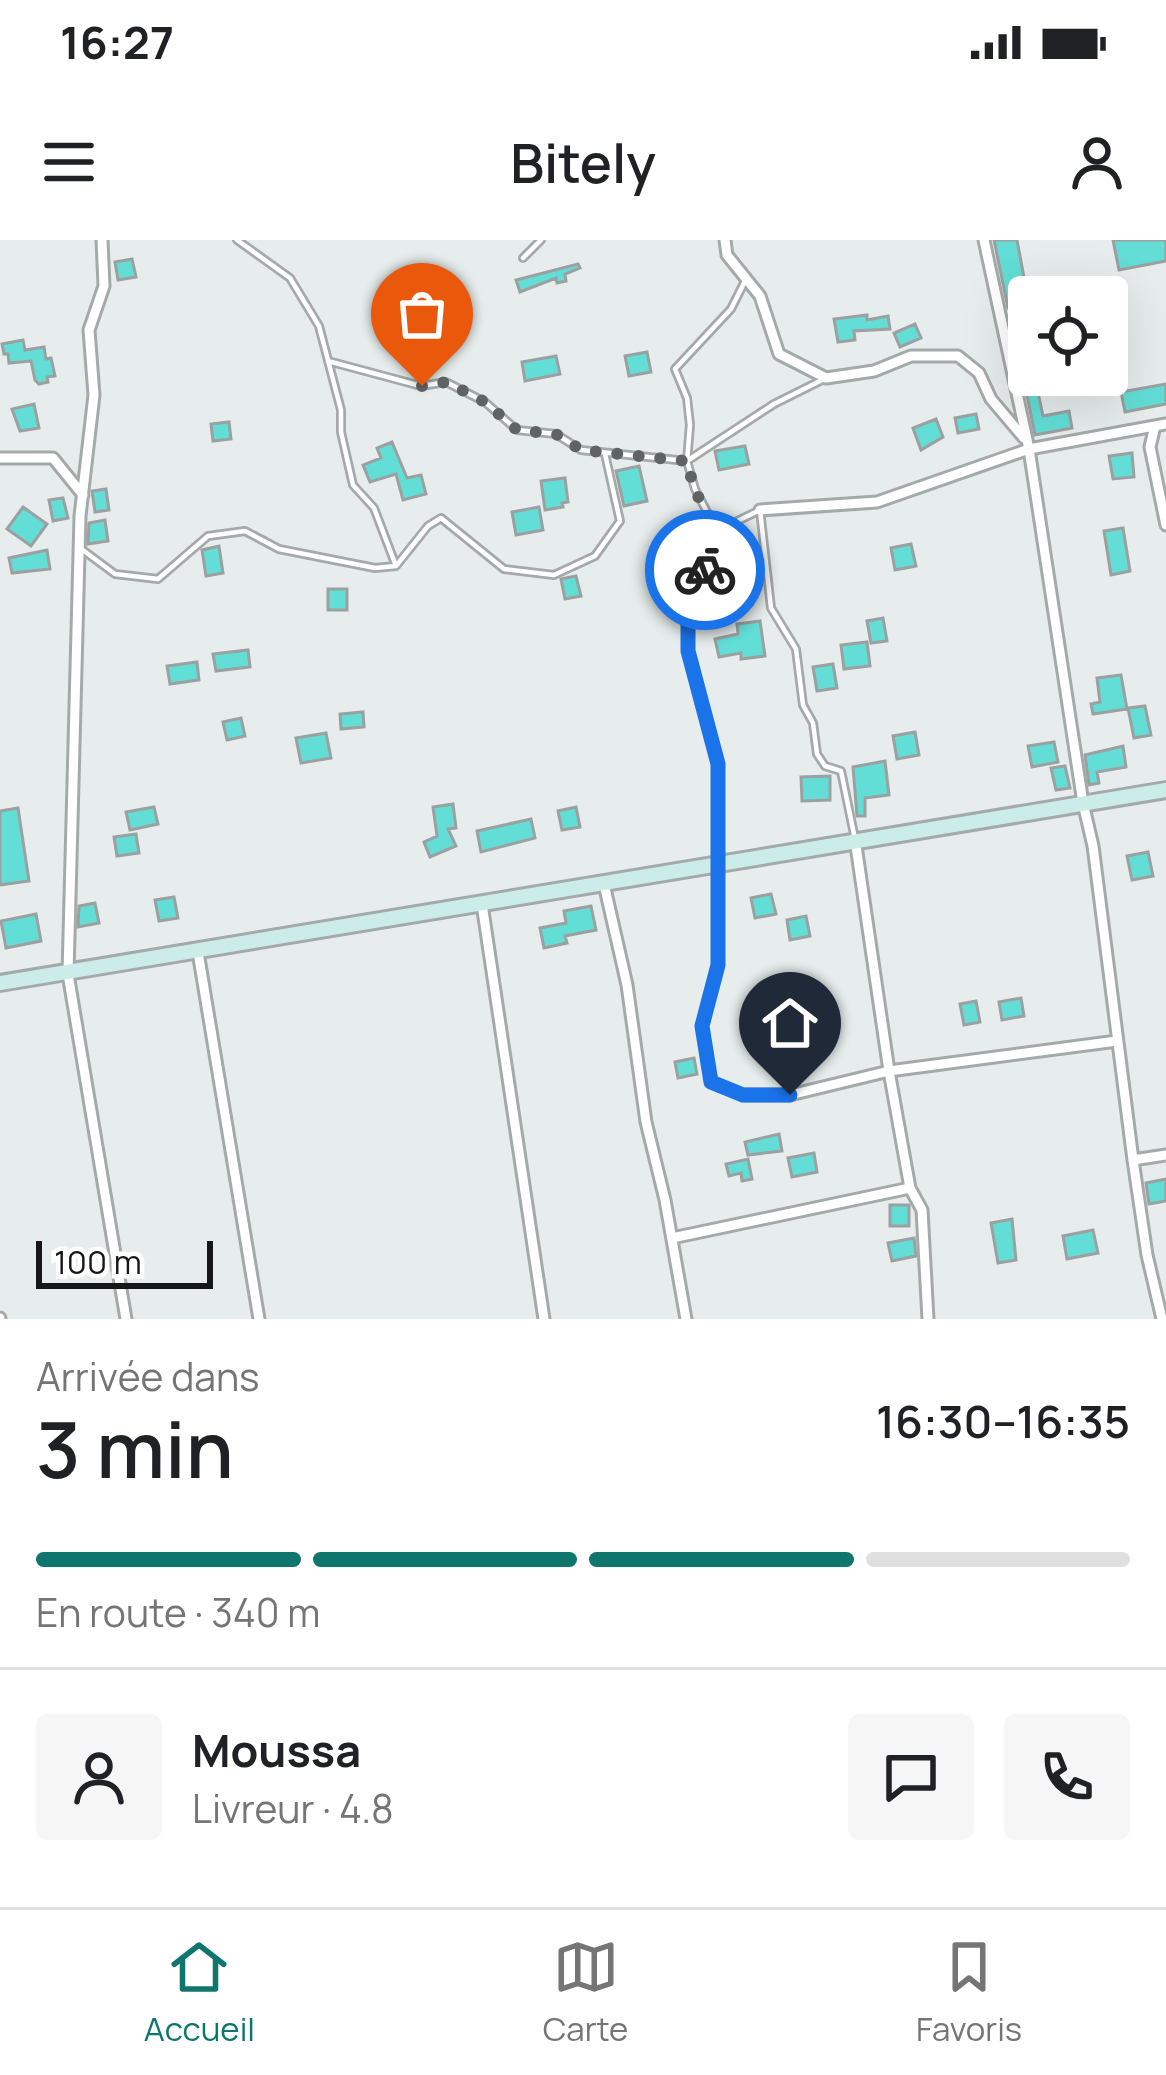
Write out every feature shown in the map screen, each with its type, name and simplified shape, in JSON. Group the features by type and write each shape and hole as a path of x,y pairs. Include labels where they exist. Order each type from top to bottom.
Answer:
{"street":[{"path":"102,240 104,286 89,330 94,395 82,495 68,974 126,1319"},
{"path":"725,240 727,256 760,296 779,354 826,378 874,371 910,356 958,356 979,373 991,399 1028,445"},
{"path":"984,240 1028,445 1093,847 1147,1255 1163,1305 1162,1319"},
{"path":"760,510 878,502 1028,445 1161,425"},
{"path":"1161,425 1150,447 1166,525"},
{"path":"0,458 53,458 82,495"},
{"path":"0,983 1166,790"},
{"path":"856,839 889,1071 910,1188 922,1210 928,1319"},
{"path":"604,884 627,985 646,1122 686,1319"},
{"path":"482,904 544,1319"},
{"path":"198,952 259,1319"},
{"path":"743,1095 790,1095 889,1071 1117,1041"},
{"path":"1133,1160 1166,1155"},
{"path":"672,1238 910,1188"}],"lane":[{"path":"237,240 290,278 319,326 353,485 374,508 396,566"},
{"path":"523,258 541,240"},
{"path":"717,531 694,489 687,461 691,425 687,398 675,369 730,309 746,279"},
{"path":"328,361 422,386 446,382 485,402 517,430 556,434 581,450 687,461 774,404 826,378"},
{"path":"80,547 115,574 158,579 208,536 244,531 279,549 376,568 396,566 428,526 441,518 504,569 554,575 595,556 620,521 605,454"},
{"path":"743,1095 711,1082 702,1026 718,965 718,764 688,651 688,622 717,531 760,510 771,608 796,649 803,705 818,754 825,766 841,771 856,839"}],"building":[{"path":"994,240 1017,240 1024,276 1008,276 1008,308"},
{"path":"1113,240 1166,240 1166,261 1119,270"},
{"path":"132,259 136,277 118,280 115,262"},
{"path":"578,264 580,268 565,274 566,281 557,283 556,278 520,292 516,280"},
{"path":"867,315 867,320 888,316 890,329 854,331 855,340 838,342 834,319"},
{"path":"915,324 921,338 900,347 894,333"},
{"path":"23,340 25,350 44,347 46,359 51,358 55,376 47,377 48,382 35,380 31,361 9,363 2,344"},
{"path":"647,352 651,372 629,376 625,356"},
{"path":"556,356 560,374 525,381 522,362"},
{"path":"1166,384 1166,404 1125,412 1122,396 1128,396 1128,391"},
{"path":"1027,396 1039,396 1043,416 1069,411 1072,428 1035,435"},
{"path":"34,404 39,428 20,431 12,409"},
{"path":"976,414 979,429 958,433 955,418"},
{"path":"936,419 943,437 921,450 913,428"},
{"path":"229,422 231,439 213,441 211,424"},
{"path":"392,442 407,478 421,475 426,494 403,500 396,474 370,482 363,465 381,458 377,448"},
{"path":"745,446 749,464 719,470 715,451"},
{"path":"1132,453 1134,477 1113,479 1109,456"},
{"path":"639,466 647,501 624,506 616,471"},
{"path":"565,478 568,502 545,510 541,481"},
{"path":"106,489 109,510 95,512 92,491"},
{"path":"63,498 68,518 53,521 49,500"},
{"path":"23,507 47,524 31,546 7,529"},
{"path":"539,507 543,530 516,535 512,512"},
{"path":"105,520 108,541 88,544 89,523"},
{"path":"1123,528 1130,571 1111,575 1104,531"},
{"path":"911,544 916,566 895,570 891,548"},
{"path":"219,546 223,573 206,576 202,550"},
{"path":"47,550 50,569 12,573 9,558"},
{"path":"663,569 668,587 651,591 647,573"},
{"path":"576,576 581,596 565,599 561,579"},
{"path":"328,589 347,589 347,610 328,610"},
{"path":"883,618 887,641 871,643 867,621"},
{"path":"760,621 765,656 719,657 715,639 738,634 737,624"},
{"path":"867,642 870,666 844,669 841,645"},
{"path":"248,650 250,667 216,671 213,654"},
{"path":"197,662 199,680 170,684 167,666"},
{"path":"833,664 837,688 817,691 813,667"},
{"path":"1121,675 1127,709 1093,714 1091,704 1100,702 1097,678"},
{"path":"1145,706 1151,735 1134,738 1128,708"},
{"path":"363,712 364,727 341,729 340,714"},
{"path":"241,718 245,736 227,740 223,722"},
{"path":"915,732 919,755 897,759 893,736"},
{"path":"326,733 331,758 301,763 296,738"},
{"path":"1054,742 1058,762 1032,767 1028,746"},
{"path":"1123,746 1126,767 1097,772 1099,783 1089,785 1085,755"},
{"path":"885,761 889,795 865,798 865,816 857,816 853,767"},
{"path":"1065,766 1070,788 1056,790 1051,768"},
{"path":"830,776 830,800 802,801 801,777"},
{"path":"453,804 456,828 448,829 456,846 430,857 424,842 437,836 433,807"},
{"path":"154,807 158,824 130,830 126,812"},
{"path":"576,807 580,827 562,830 558,811"},
{"path":"18,808 29,881 0,885 0,811"},
{"path":"531,819 535,838 481,852 477,831"},
{"path":"136,834 139,853 117,856 114,837"},
{"path":"1148,852 1153,876 1132,880 1127,856"},
{"path":"771,894 776,914 755,918 751,898"},
{"path":"174,897 178,918 159,921 155,900"},
{"path":"95,903 99,923 78,927 79,906"},
{"path":"591,906 596,930 565,936 567,943 544,948 540,928 566,923 564,911"},
{"path":"36,914 41,941 6,948 1,921"},
{"path":"806,916 810,936 790,940 787,920"},
{"path":"1021,998 1024,1016 1002,1020 999,1002"},
{"path":"976,1001 980,1022 964,1025 960,1004"},
{"path":"694,1058 697,1074 678,1078 675,1062"},
{"path":"779,1134 782,1151 748,1155 745,1142"},
{"path":"814,1153 817,1172 792,1177 788,1158"},
{"path":"748,1159 752,1179 742,1181 741,1173 729,1176 726,1164"},
{"path":"1166,1179 1166,1201 1149,1204 1146,1183"},
{"path":"890,1205 909,1205 909,1226 890,1226"},
{"path":"1012,1219 1016,1260 998,1263 991,1223"},
{"path":"1093,1230 1098,1253 1067,1259 1063,1236"},
{"path":"914,1238 916,1256 892,1261 888,1243"}],"way so far":[{"path":"422,386 446,382 485,402 517,430 556,434 581,450 687,461 694,489 717,531 705,570"}],"route":[{"path":"705,570 688,622 688,651 718,764 718,965 702,1026 711,1082 743,1095 790,1095"}]}
